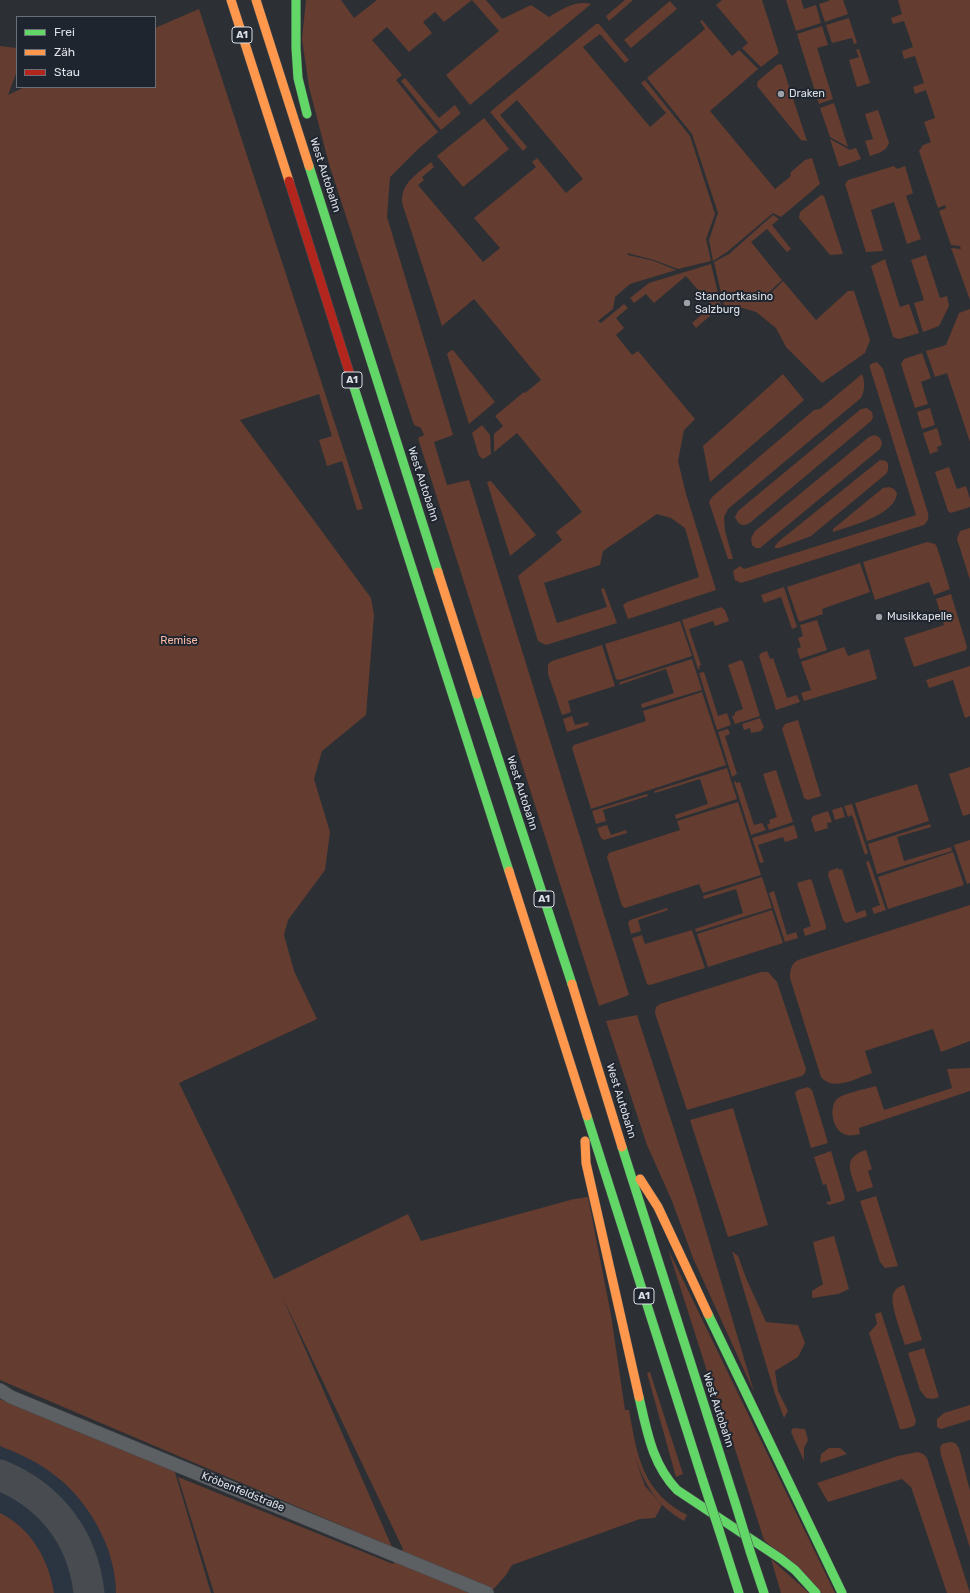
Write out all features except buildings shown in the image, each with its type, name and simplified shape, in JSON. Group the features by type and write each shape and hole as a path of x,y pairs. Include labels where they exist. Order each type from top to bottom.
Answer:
{"highway":[{"name":"A1","path":"231,0 252,70 394,509 584,1111 739,1593"},
{"name":"West Autobahn","path":"256,0 460,641 582,1012 625,1157 764,1593"},
{"path":"296,0 296,48 298,78 308,118 306,155"},
{"path":"242,63 252,70"},
{"path":"584,1111 586,1163 648,1442 654,1459 663,1475 677,1490 781,1559 795,1570 816,1593"},
{"path":"625,1157 658,1207 670,1235 842,1593"}],"street":[{"name":"Kröbenfeldstraße","path":"0,1390 11,1397 487,1593"}],"shaded area":[{"path":"0,1399 211,1593 0,1593"}],"green space":[{"path":"306,0 341,0 354,18 377,0 472,0 444,22 435,12 423,22 432,33 409,52 387,27 372,40 402,75 396,80 438,132 417,150 390,177 387,217 453,435 434,442 447,485 469,480 629,995 599,1006 418,438 424,435 421,428 414,425 329,164 309,87 302,39"},
{"path":"472,0 486,0 502,19 531,5 549,17 564,8 575,4 591,4 470,105 446,75 499,31"},
{"path":"625,0 633,0 609,21 606,16"},
{"path":"722,0 762,0 779,53 761,67 742,48 748,43 716,5"},
{"path":"786,0 801,0 804,9 816,5 821,23 796,31"},
{"path":"829,0 843,0 848,14 825,22 819,4"},
{"path":"898,0 970,0 970,300 951,248 961,249 960,246 951,245 939,211 946,208 945,205 938,208 919,151 923,145 931,142 924,122 935,118 926,90 915,94 913,87 924,83 915,56 904,59 902,51 913,47 904,21 893,24 891,18 902,14"},
{"path":"670,1 677,9 631,48 624,40"},
{"name":"Remise","path":"199,9 363,509 357,510 342,461 327,466 319,440 332,436 319,394 240,420 371,598 374,615 366,715 322,751 314,779 330,832 325,870 288,920 284,935 294,971 317,1019 179,1083 274,1279 408,1214 421,1241 574,1199 588,1197 611,1315 625,1410 629,1410 639,1457 651,1484 660,1495 672,1506 687,1515 684,1521 674,1515 659,1501 647,1485 634,1455 645,1486 662,1505 655,1518 640,1519 512,1565 506,1575 490,1593 214,1593 178,1477 393,1564 403,1549 282,1296 392,1547 0,1380 0,46 16,48 16,74 8,95 23,88 156,88 156,28"},
{"path":"849,18 857,43 854,44 852,38 832,43 826,25"},
{"path":"702,20 732,56 739,50 758,69 710,111 775,189 791,176 790,173 805,160 812,158 820,184 781,217 773,213 727,252 713,261 709,240 718,213 692,134 647,78 705,29 700,21"},
{"path":"596,24 599,24 629,60 625,63 600,34 583,47 650,127 666,113 641,83 645,80 690,136 715,214 706,239 711,261 678,269 654,260 627,253 628,255 654,261 676,270 630,284 615,297 613,309 598,321 601,323 624,304 628,308 616,318 624,328 616,335 632,355 638,351 695,419 684,430 678,461 686,494 716,590 628,619 623,605 627,602 699,577 685,528 671,518 657,514 603,551 600,565 544,583 557,623 607,607 601,589 604,588 617,623 546,645 538,641 518,576 562,540 556,532 582,512 517,433 494,452 494,434 503,426 495,416 541,380 474,299 442,326 403,207 402,196 407,184 431,162 434,167 422,177 424,180 418,185 483,262 500,248 474,218 536,167 532,162 537,158 566,193 583,179 517,100 500,115 527,147 523,151 490,112"},
{"path":"822,26 828,45 817,48 833,99 819,104 797,34"},
{"path":"859,49 870,83 857,87 849,60 859,57 856,50"},
{"path":"780,64 782,65 807,141 801,140 757,86 758,81"},
{"path":"405,78 439,118 455,105 460,114 441,130 401,81"},
{"path":"834,103 848,147 830,137 820,108"},
{"path":"878,110 889,143 884,150 870,156 865,141 873,139 865,114"},
{"path":"484,118 509,149 463,187 437,156"},
{"path":"830,139 850,150 856,148 861,159 839,167"},
{"path":"894,166 897,169 905,166 913,193 906,196 921,239 907,244 894,202 871,210 883,251 866,252 845,184 848,180"},
{"path":"821,195 824,196 843,254 830,255 799,218 800,212"},
{"path":"773,215 779,219 772,225 791,249 787,252 767,229 751,242 782,280 761,300 763,301 783,281 816,320 848,291 854,291 870,340 865,353 822,383 786,347 776,328 756,312 743,308 725,310 714,262 729,254"},
{"path":"926,255 940,298 947,296 949,306 939,326 923,332 914,303 924,300 911,260"},
{"path":"885,259 900,307 909,304 919,333 899,339 893,337 871,266"},
{"path":"711,264 722,310 711,315 696,328 692,323 712,306 686,276 654,303 646,294 634,303 630,298 649,283"},
{"path":"970,309 970,442 947,373 935,377 926,351 946,345 959,313"},
{"path":"453,350 495,402 469,424 447,354"},
{"path":"922,353 931,378 921,382 928,404 915,408 901,364 904,359"},
{"path":"877,362 883,369 928,513 927,521 924,525 741,583 735,580 733,571 740,566 744,569 916,515 870,368 870,365"},
{"path":"783,374 804,400 710,482 703,446"},
{"path":"862,374 864,386 861,398 728,509 724,517 725,531 733,559 728,559 709,502 712,497 814,410 820,409"},
{"path":"867,408 872,412 873,417 871,421 751,522 746,525 742,525 738,522 735,517 738,511 861,409"},
{"path":"930,408 935,425 922,429 917,412"},
{"path":"482,425 490,435 491,454 483,459 479,456 472,433"},
{"path":"937,428 942,445 937,447 938,451 930,454 923,433"},
{"path":"875,435 880,438 882,443 880,449 760,548 756,548 752,545 751,538 755,531 869,437"},
{"path":"880,460 886,461 888,464 886,474 811,536 779,548 775,548 778,542"},
{"path":"949,467 957,489 966,486 970,499 970,507 951,513 948,511 935,472"},
{"path":"491,481 536,535 510,556 487,482"},
{"path":"889,487 894,489 897,493 895,501 889,508 860,523 833,532 833,529 883,488"},
{"path":"970,528 970,580 957,539 960,531"},
{"path":"927,542 935,544 937,547 950,589 934,595 929,582 875,600 863,562"},
{"path":"860,563 870,592 822,609 823,614 799,622 787,587"},
{"path":"784,587 797,627 792,629 781,597 764,603 761,595"},
{"path":"951,594 967,647 966,650 914,667 904,638 944,625 936,599"},
{"path":"721,607 725,610 729,621 715,626 713,621 689,629 701,665 699,666 700,669 698,669 682,620"},
{"path":"817,620 827,650 800,659 797,649 801,647 798,638 803,636 800,625"},
{"path":"680,621 692,656 619,680 616,679 605,644"},
{"path":"602,645 615,686 568,701 571,712 562,715 548,674 548,664 552,661"},
{"path":"844,647 848,656 869,649 877,679 804,701 801,693 811,690 801,662"},
{"path":"767,651 770,659 773,658 787,698 797,695 800,702 776,710 759,656 761,653"},
{"path":"692,659 702,690 642,708 641,704 674,693 666,669 619,685 620,682"},
{"path":"741,660 743,662 760,716 735,724 732,716 735,715 735,712 743,709 728,665"},
{"path":"970,666 970,716 965,718 953,680 929,688 926,680"},
{"path":"704,672 718,716 727,713 731,725 717,730 699,673"},
{"path":"702,692 726,765 591,809 572,748 574,745 646,721 643,711"},
{"path":"572,716 575,725 588,722 589,725 567,732 563,719"},
{"path":"760,718 764,727 761,731 751,733 750,728 744,730 742,724"},
{"path":"798,720 821,796 808,800 804,798 782,729 785,724"},
{"path":"728,729 730,734 725,736 737,774 732,777 718,732"},
{"path":"970,767 970,814 963,816 949,774"},
{"path":"727,768 737,799 676,819 675,815 708,804 700,779 655,793 654,791"},
{"path":"776,770 793,822 769,830 767,825 770,823 769,820 777,817 763,774"},
{"path":"736,781 736,783 740,782 754,825 762,823 766,830 751,835 734,782"},
{"path":"917,784 929,821 867,841 855,803"},
{"path":"647,794 648,796 603,810 606,821 596,824 592,811"},
{"path":"738,802 761,875 703,893 699,884 625,908 622,906 607,857 609,853 680,830 677,821"},
{"path":"852,804 868,853 865,855 852,815 848,817 844,806"},
{"path":"842,807 845,817 835,820 832,810"},
{"path":"828,811 832,822 827,823 828,828 815,832 811,819 813,816"},
{"path":"930,824 931,827 897,837 904,861 951,847 952,851 877,874 868,844"},
{"path":"607,825 611,835 626,830 627,833 604,840 601,838 597,828"},
{"path":"794,825 798,838 785,842 783,837 758,845 764,862 760,863 752,838"},
{"path":"970,840 970,883 967,884 954,845"},
{"path":"953,852 964,885 888,909 878,877"},
{"path":"869,861 886,910 874,914 872,908 880,905 866,862"},
{"path":"838,868 839,870 842,869 856,913 865,910 867,916 846,923 843,920 828,875 829,871"},
{"path":"762,877 772,908 696,932 695,929 743,913 736,889 704,899 703,896"},
{"path":"810,879 812,881 826,929 805,936 803,929 811,926 797,883"},
{"path":"774,891 787,935 796,932 798,938 785,942 769,893"},
{"path":"970,905 970,1041 941,1052 933,1029 865,1051 872,1073 839,1084 826,1081 821,1077 790,978 792,965 798,960"},
{"path":"667,908 668,910 638,920 641,931 631,934 628,923 630,920"},
{"path":"772,910 783,943 708,967 697,934"},
{"path":"692,930 705,968 650,985 647,984 632,938 642,935 645,944"},
{"path":"761,972 768,972 777,982 806,1069 805,1073 802,1076 687,1110 655,1013 656,1007 660,1004"},
{"path":"637,1015 696,1197 754,1392 693,1258 672,1201 647,1145 606,1021"},
{"path":"970,1068 970,1091 859,1128 860,1134 846,1135 839,1130 834,1122 832,1112 837,1099 855,1091 876,1086 884,1110 952,1088 947,1069"},
{"path":"808,1087 812,1090 828,1143 811,1148 795,1093 798,1090"},
{"path":"733,1108 768,1225 728,1237 690,1120"},
{"path":"866,1150 872,1169 868,1171 873,1187 857,1192 850,1166 853,1157"},
{"path":"831,1151 845,1198 843,1201 829,1205 826,1202 831,1201 826,1184 823,1185 814,1157"},
{"path":"876,1196 898,1266 885,1268 880,1262 860,1201"},
{"path":"834,1236 849,1289 838,1294 812,1298 812,1291 823,1284 813,1242"},
{"path":"668,1249 835,1593 822,1593 764,1540 727,1424 722,1418"},
{"path":"732,1251 738,1256 746,1278 766,1322 798,1325 805,1343 798,1357 775,1371 778,1391 788,1411 784,1418 775,1394"},
{"path":"904,1285 922,1340 905,1345 893,1303 894,1292 896,1289"},
{"path":"881,1312 916,1421 914,1426 904,1429 900,1429 869,1333 877,1324 875,1314"},
{"path":"924,1348 939,1397 933,1399 926,1398 920,1390 908,1353"},
{"path":"650,1372 683,1474 676,1477 647,1373"},
{"path":"0,1399 174,1469 211,1593 116,1593 115,1576 105,1541 97,1524 76,1495 63,1482 43,1467 0,1446"},
{"path":"970,1405 970,1420 941,1429 937,1427 937,1419 944,1413"},
{"path":"793,1428 805,1429 808,1440 804,1448 804,1461 791,1432"},
{"path":"950,1442 955,1443 959,1448 970,1491 970,1548 941,1455 940,1448 942,1444"},
{"path":"829,1448 840,1448 847,1454 820,1463 821,1454"},
{"path":"918,1452 927,1458 970,1593 947,1593 911,1487 902,1479 828,1502 817,1483 898,1456"},
{"path":"0,1513 21,1527 37,1546 48,1569 54,1593 0,1593"},
{"path":"771,1559 809,1593 781,1593"}],"taxiway":[{"path":"0,1475 35,1495 49,1507 61,1521 72,1537 80,1554 86,1573 89,1593"}],"traffic: fast":[{"path":"296,0 296,48 298,78 307,114"},
{"path":"309,166 438,572"},
{"path":"351,378 509,871"},
{"path":"477,694 572,984"},
{"path":"587,1116 703,1481"},
{"path":"622,1147 735,1502"},
{"path":"708,1314 842,1593"},
{"path":"639,1397 648,1435 656,1458 669,1480 677,1490 781,1559 795,1570 816,1593"},
{"path":"703,1481 719,1530"},
{"path":"735,1502 750,1551"},
{"path":"719,1530 739,1593"},
{"path":"750,1551 764,1593"}],"traffic: slow":[{"path":"231,0 289,181"},
{"path":"256,0 309,166"},
{"path":"438,572 477,694"},
{"path":"509,871 587,1116"},
{"path":"572,984 622,1147"},
{"path":"585,1141 586,1163 639,1397"},
{"path":"640,1179 658,1207 708,1314"}],"traffic: jam":[{"path":"289,181 351,378"}],"place":[{"name":"Draken","path":"781,94"},
{"name":"Standortkasino Salzburg","path":"687,303"},
{"name":"Musikkapelle","path":"879,617"}]}
